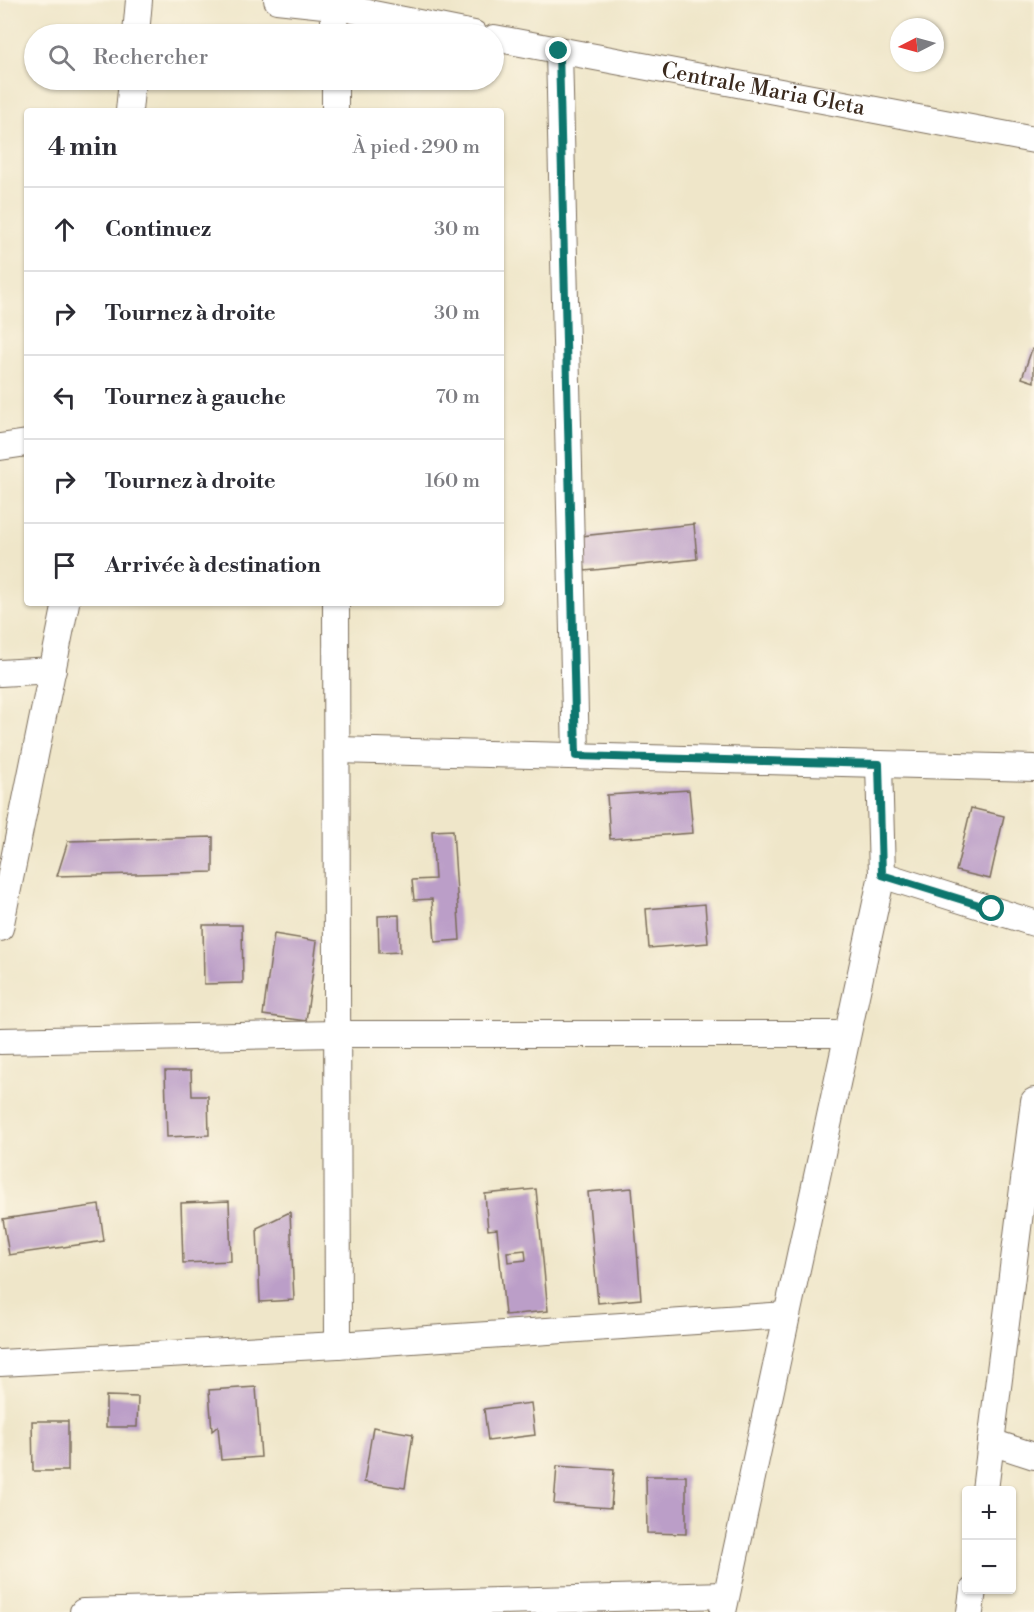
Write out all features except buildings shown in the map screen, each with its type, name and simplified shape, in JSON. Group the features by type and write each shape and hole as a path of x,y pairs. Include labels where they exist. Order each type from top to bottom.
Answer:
{"street":[{"path":"137,24 139,0"},
{"path":"277,0 334,3 429,24"},
{"path":"334,3 335,24"},
{"name":"Centrale Maria Gleta","path":"504,40 1033,132"},
{"path":"559,51 576,756"},
{"path":"129,108 131,90"},
{"path":"335,90 335,108"},
{"path":"0,447 24,443"},
{"path":"0,928 4,889 65,606"},
{"path":"336,606 338,1345"},
{"path":"0,673 52,670"},
{"path":"337,750 1034,768"},
{"path":"83,1612 725,1603 882,875 879,764"},
{"path":"882,875 1034,922"},
{"path":"0,1041 337,1034 847,1034"},
{"path":"986,1486 1034,1101"},
{"path":"0,1363 338,1345 787,1315"},
{"path":"991,1442 1034,1456"},
{"path":"970,1612 972,1594"}],"route":[{"path":"559,51 576,756 879,764 882,875 992,909"}]}
